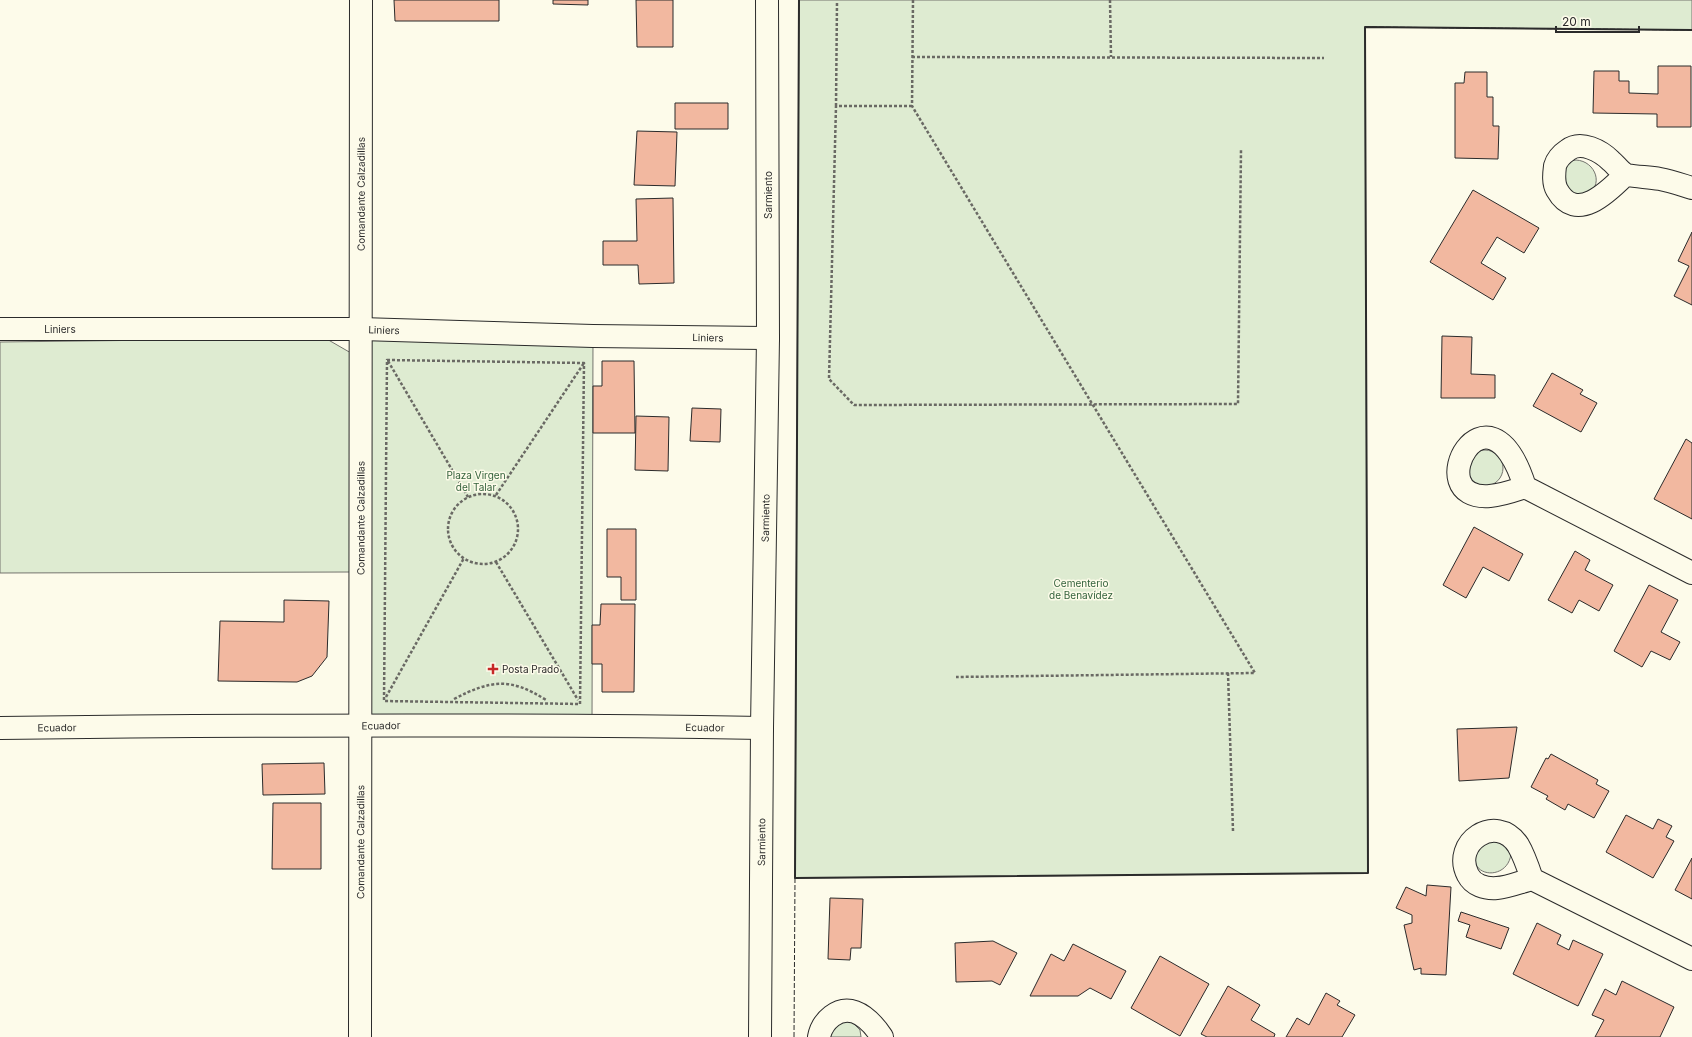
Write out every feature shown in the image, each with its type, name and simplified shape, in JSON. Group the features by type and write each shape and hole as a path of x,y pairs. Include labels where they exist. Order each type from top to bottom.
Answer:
{"street":[{"name":"Comandante Calzadillas","path":"360,1037 361,0"},
{"name":"Sarmiento","path":"760,1037 762,728 768,338 767,0"},
{"path":"1625,174 1661,179 1692,188"},
{"name":"Liniers","path":"0,329 361,329 593,336 768,338"},
{"path":"1525,486 1692,573"},
{"name":"Ecuador","path":"0,728 360,724 592,725 762,728"},
{"path":"1532,878 1692,959"},
{"path":"819,1037 824,1023 832,1016 842,1011 855,1012 866,1019 882,1037"}],"path":[{"path":"913,0 912,106 1256,673 956,677"},
{"path":"1110,0 1111,58"},
{"path":"837,1 836,106 829,379 854,405 1238,404 1241,150"},
{"path":"912,57 1324,58"},
{"path":"836,106 912,106"},
{"path":"387,360 584,363"},
{"path":"387,360 468,497"},
{"path":"384,701 387,360"},
{"path":"496,495 584,363"},
{"path":"580,704 584,363"},
{"path":"482,494 496,495 506,501 514,511 518,522 518,535 514,546 506,556 496,562 485,564 474,563 464,558 452,544 448,527 451,514 458,505 468,497 482,494"},
{"path":"384,701 464,558"},
{"path":"496,562 580,704"},
{"path":"1228,673 1234,831"},
{"path":"448,702 484,685 511,684 530,689 551,703"},
{"path":"384,701 580,704"}],"green space":[{"name":"Cementerio de Benavídez","path":"799,0 1692,0 1692,30 1365,27 1368,873 795,878"},
{"path":"1570,161 1583,161 1589,165 1596,175 1595,186 1585,195 1572,195 1560,176"},
{"name":"Plaza Virgen del Talar","path":"361,329 593,336 592,725 360,724"},
{"path":"325,338 351,353 350,572 0,573 0,342"},
{"path":"1485,450 1495,453 1500,458 1503,468 1500,478 1495,483 1485,486 1475,483 1470,478 1467,468 1470,458 1475,453"},
{"path":"1501,839 1511,854 1509,862 1498,872 1485,872 1476,865 1476,852 1480,842"},
{"path":"835,1021 852,1022 860,1030 861,1037 825,1037"}],"building":[{"path":"394,0 499,0 499,21 395,21"},
{"path":"553,0 588,0 588,5 553,4"},
{"path":"636,0 673,0 673,47 637,47"},
{"path":"1658,66 1691,66 1691,127 1657,127 1657,114 1593,113 1594,71 1619,71 1619,81 1629,81 1629,93 1658,94"},
{"path":"1465,72 1487,72 1487,97 1493,97 1493,126 1499,126 1498,159 1455,158 1455,83 1464,83"},
{"path":"675,103 728,103 728,129 675,129"},
{"path":"637,131 677,132 675,186 634,185"},
{"path":"1473,190 1539,228 1524,253 1497,237 1481,263 1506,278 1493,300 1430,262"},
{"path":"673,198 674,283 639,284 638,265 603,265 603,241 637,241 636,199"},
{"path":"1692,232 1692,305 1674,296 1689,266 1678,261"},
{"path":"1442,336 1472,337 1471,374 1495,375 1495,398 1441,398"},
{"path":"602,361 634,361 635,433 593,433 593,386 602,386"},
{"path":"1552,373 1583,390 1580,394 1597,403 1581,432 1533,406"},
{"path":"692,408 721,409 720,442 690,441"},
{"path":"636,416 669,417 668,471 635,470"},
{"path":"1686,439 1692,443 1692,519 1654,499"},
{"path":"1474,527 1523,554 1509,581 1483,567 1466,598 1443,585"},
{"path":"607,529 636,529 636,600 621,600 621,577 607,577"},
{"path":"1575,551 1590,560 1585,570 1613,585 1599,611 1579,600 1572,613 1548,600"},
{"path":"1649,585 1678,600 1661,632 1680,642 1670,660 1651,651 1642,667 1614,651"},
{"path":"284,600 329,601 327,657 312,676 297,682 218,681 220,621 284,622"},
{"path":"601,604 635,604 634,692 602,692 602,664 592,664 592,625 600,625"},
{"path":"1517,727 1509,778 1459,781 1457,729"},
{"path":"1551,754 1598,780 1596,784 1609,791 1594,818 1568,804 1565,810 1546,799 1548,796 1531,787 1546,758 1548,759"},
{"path":"324,763 325,794 263,795 262,764"},
{"path":"273,803 321,803 321,869 272,869"},
{"path":"1626,815 1653,829 1658,819 1672,826 1666,837 1674,841 1653,878 1606,852"},
{"path":"1692,858 1692,899 1675,890"},
{"path":"1427,885 1451,887 1446,975 1421,974 1421,968 1414,970 1404,925 1412,923 1412,915 1396,908 1406,887 1426,896"},
{"path":"830,898 863,899 861,948 851,948 850,960 828,959"},
{"path":"1461,912 1509,928 1501,949 1466,937 1470,925 1458,921"},
{"path":"1537,923 1561,935 1557,944 1569,950 1573,940 1603,954 1578,1006 1513,974"},
{"path":"993,941 1017,953 1000,985 992,981 956,982 955,943"},
{"path":"1073,944 1126,971 1111,999 1090,988 1078,996 1030,996 1051,954 1064,961"},
{"path":"1160,956 1209,984 1180,1036 1131,1008"},
{"path":"1622,981 1674,1007 1660,1037 1595,1037 1604,1020 1592,1015 1605,989 1616,995"},
{"path":"1228,986 1260,1005 1251,1020 1275,1034 1274,1037 1207,1037 1201,1034"},
{"path":"1326,993 1340,1001 1337,1005 1355,1015 1342,1037 1286,1037 1297,1018 1309,1025"}],"fence":[{"path":"1365,27 1692,30"},
{"path":"794,1037 795,878"}],"wall":[{"path":"799,0 795,878 1368,873 1365,27 1692,30"}],"place":[{"name":"Posta Prado","path":"493,669"}]}
